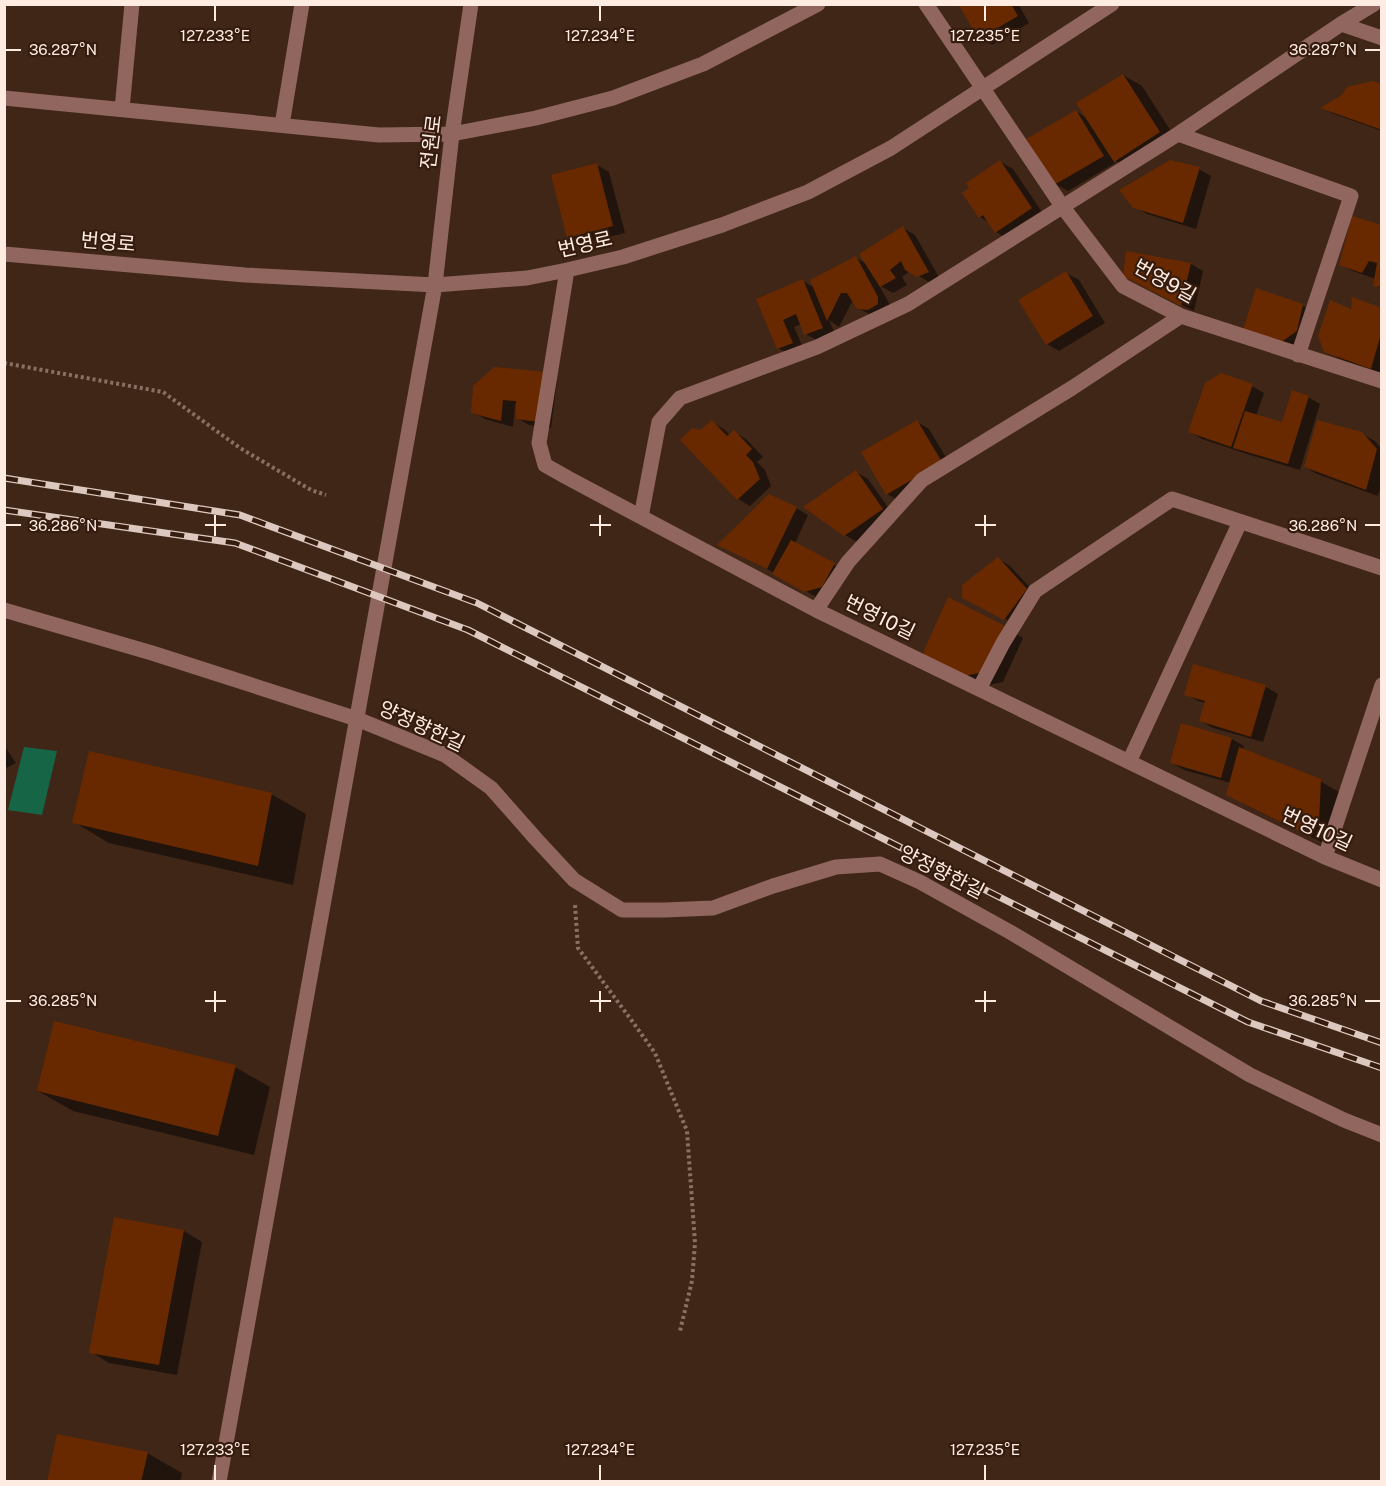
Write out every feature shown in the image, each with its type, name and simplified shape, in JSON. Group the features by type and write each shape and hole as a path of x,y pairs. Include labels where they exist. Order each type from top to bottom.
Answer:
{"street":[{"path":"122,109 132,4"},
{"path":"282,125 302,4"},
{"name":"전원로","path":"219,1482 435,285 471,4"},
{"path":"4,98 379,135 453,134 536,118 614,98 662,81 703,64 818,4"},
{"name":"번영9길","path":"926,4 1062,206 1123,286 1181,316 1382,381"},
{"name":"번영로","path":"4,254 245,275 435,285 527,278 567,270 623,257 722,225 808,192 891,148 1112,4"},
{"path":"641,517 658,422 680,398 817,347 908,304 1178,134 1374,4"},
{"path":"1341,24 1382,38"},
{"path":"1178,134 1350,196 1298,355"},
{"name":"번영10길","path":"567,270 539,443 544,465 816,610 1325,857 1382,880"},
{"path":"816,610 848,562 922,480 1181,316"},
{"path":"979,689 1003,643 1035,591 1172,499 1382,568"},
{"path":"1130,762 1240,522"},
{"name":"양정향한길","path":"4,610 152,653 357,718 445,755 491,788 574,880 622,910 713,908 773,885 836,867 880,864 920,882 1011,932 1250,1075 1344,1120 1382,1135"},
{"path":"1325,857 1382,685"}],"path":[{"path":"4,363 163,392 240,448 311,490 326,495"},
{"path":"574,880 578,948 655,1053 687,1131 695,1243 692,1281 680,1331"}],"green space":[{"path":"24,747 57,751 42,815 8,810"}],"building":[{"path":"958,4 1011,4 1018,16 979,39"},
{"path":"1123,74 1160,132 1114,162 1076,103"},
{"path":"1372,81 1382,84 1382,130 1320,108 1342,95 1347,87"},
{"path":"1076,110 1104,156 1054,185 1026,139"},
{"path":"1000,160 1032,208 995,233 983,215 979,218 962,193 969,188 966,183"},
{"path":"1170,160 1200,167 1183,223 1133,208 1119,190"},
{"path":"597,163 613,226 567,238 551,175"},
{"path":"1352,216 1382,225 1382,287 1373,286 1377,263 1369,261 1362,273 1339,265"},
{"path":"903,226 929,272 917,277 905,270 901,261 890,270 896,278 880,287 859,254"},
{"path":"1126,251 1191,263 1181,306 1123,276"},
{"path":"856,256 878,297 878,304 868,310 857,309 847,293 841,293 827,321 810,280"},
{"path":"1066,271 1093,316 1046,345 1018,300"},
{"path":"803,279 823,328 804,335 796,314 783,320 793,343 777,349 756,299"},
{"path":"1256,288 1303,304 1297,331 1280,343 1243,330"},
{"path":"1352,297 1382,308 1382,330 1371,369 1324,352 1318,336 1330,300 1351,309"},
{"path":"494,367 546,372 539,422 516,419 516,401 503,400 501,421 471,413 473,386"},
{"path":"1221,373 1253,384 1231,447 1188,432 1205,383"},
{"path":"1292,390 1309,396 1288,464 1233,448 1245,411 1282,422"},
{"path":"712,420 727,436 734,430 752,449 746,455 753,462 760,479 737,500 680,440 692,428 700,430"},
{"path":"917,420 942,462 886,495 861,452"},
{"path":"1317,420 1362,432 1377,449 1366,490 1304,467"},
{"path":"856,470 883,509 844,536 803,507"},
{"path":"769,494 797,507 767,569 717,545"},
{"path":"791,540 835,563 822,587 804,592 772,574"},
{"path":"998,557 1027,589 1004,620 962,598 962,585"},
{"path":"948,597 1005,626 984,672 964,676 922,655"},
{"path":"1193,664 1266,685 1251,737 1199,721 1205,701 1184,695"},
{"path":"1181,723 1232,738 1221,778 1170,763"},
{"path":"1239,747 1321,779 1319,822 1309,836 1226,795"},
{"path":"89,751 272,793 258,866 72,823"},
{"path":"54,1021 236,1065 218,1136 37,1091"},
{"path":"114,1217 184,1230 159,1365 89,1353"},
{"path":"57,1434 148,1452 141,1482 47,1482"}],"railway":[{"path":"4,478 240,515 477,603 1261,1001 1382,1043"},
{"path":"4,510 235,543 468,630 1248,1022 1382,1068"}]}
